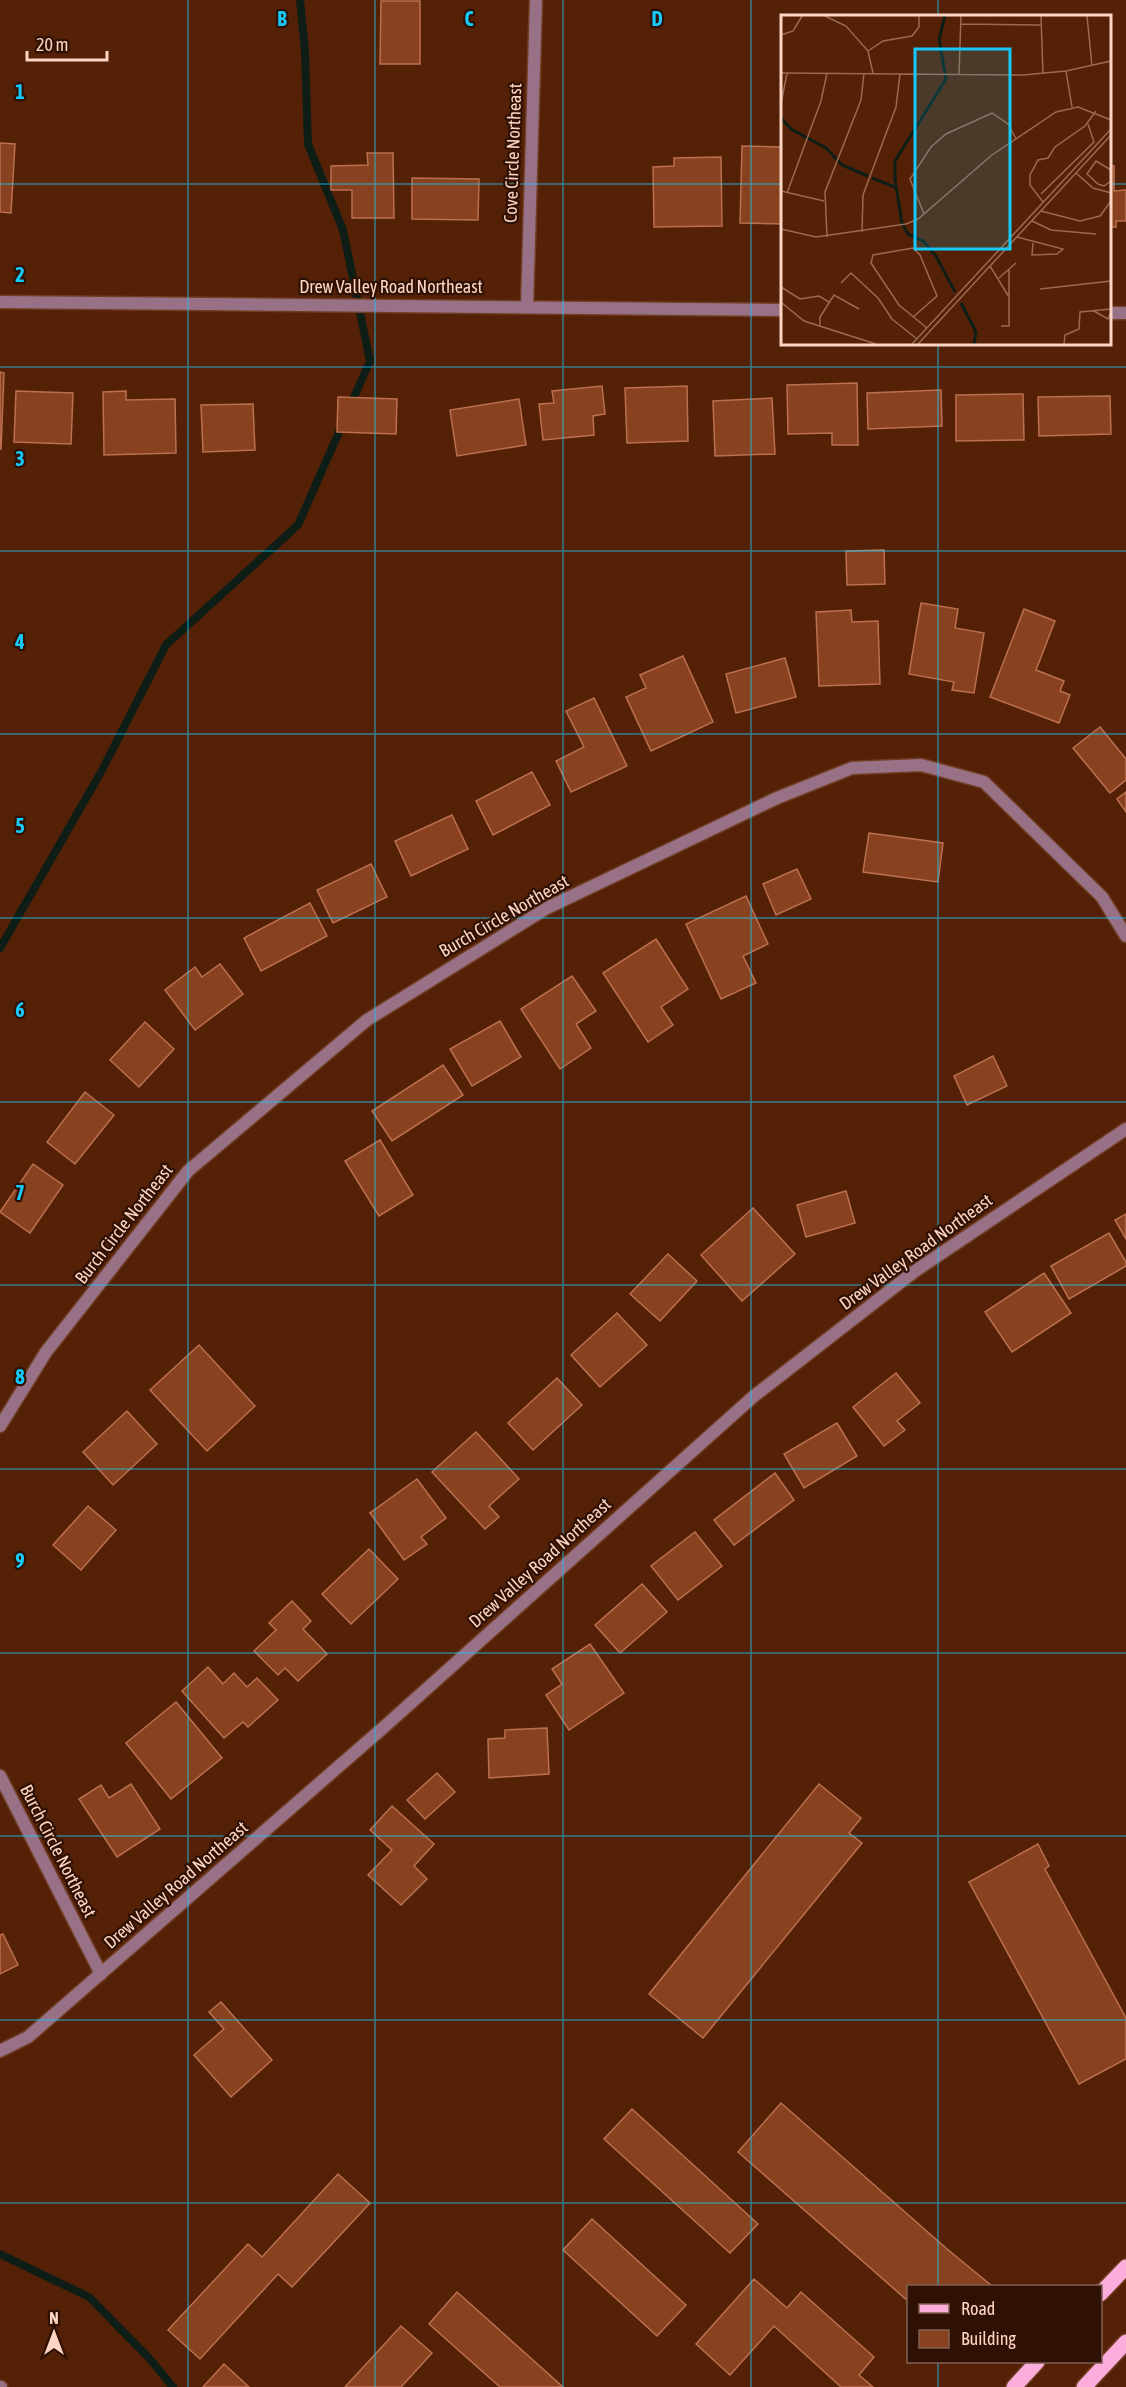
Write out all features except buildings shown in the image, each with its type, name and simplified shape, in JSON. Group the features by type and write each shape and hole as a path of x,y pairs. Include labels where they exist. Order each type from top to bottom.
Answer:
{"main road":[{"path":"1102,2293 1126,2267"},
{"path":"1084,2387 1126,2342"},
{"path":"1014,2387 1035,2363"}],"street":[{"name":"Cove Circle Northeast","path":"527,306 536,0"},
{"name":"Drew Valley Road Northeast","path":"0,302 781,310"},
{"name":"Burch Circle Northeast","path":"0,1426 46,1352 188,1171 367,1020 547,908 777,798 852,768 921,765 984,782 1102,897 1126,936"},
{"name":"Drew Valley Road Northeast","path":"0,2051 28,2037 101,1974 368,1742 754,1396 915,1271 1126,1129"},
{"name":"Burch Circle Northeast","path":"0,1776 101,1974"}],"waterway":[{"path":"300,0 305,51 308,144 343,230 370,361 350,406"},
{"path":"0,948 101,772 166,645 298,525 343,423"},
{"path":"0,2254 89,2297 149,2358 173,2387"}]}
